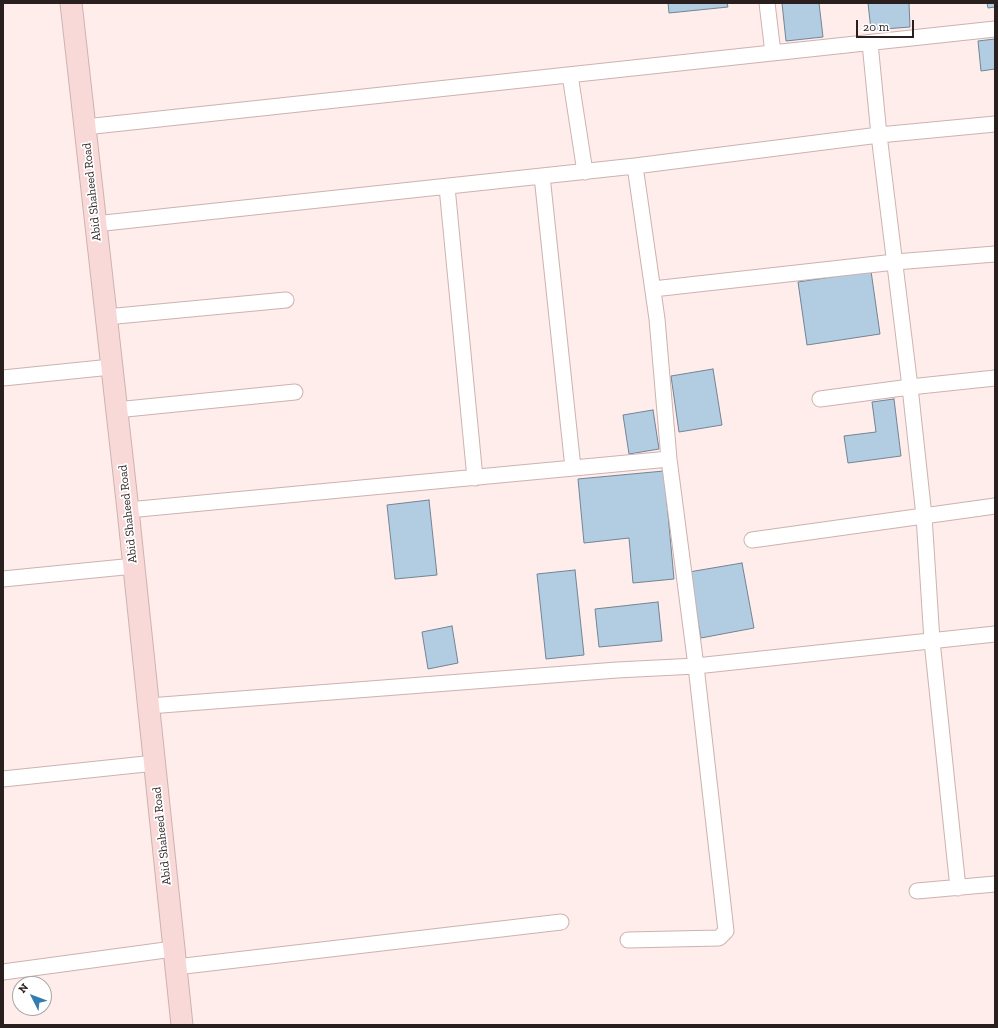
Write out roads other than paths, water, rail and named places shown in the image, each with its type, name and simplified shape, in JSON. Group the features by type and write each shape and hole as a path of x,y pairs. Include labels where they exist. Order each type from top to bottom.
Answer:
{"street":[{"name":"Abid Shaheed Road","path":"71,3 128,510 182,1025"},
{"path":"767,3 773,53"},
{"path":"84,127 870,42 995,30"},
{"path":"870,42 879,135 910,387 924,516 932,641 958,888"},
{"path":"570,75 585,172"},
{"path":"96,224 585,172 879,135 995,124"},
{"path":"628,940 719,938 726,931 696,666 669,459 653,289 635,166"},
{"path":"542,176 573,468"},
{"path":"447,187 475,478"},
{"path":"653,289 895,262 995,254"},
{"path":"106,317 286,300"},
{"path":"3,378 111,367"},
{"path":"820,399 995,378"},
{"path":"116,410 295,392"},
{"path":"128,510 669,459"},
{"path":"752,540 995,506"},
{"path":"3,579 134,566"},
{"path":"149,706 617,670 696,666 995,634"},
{"path":"3,779 154,763"},
{"path":"917,891 995,884"},
{"path":"3,972 175,958 561,922"}]}
